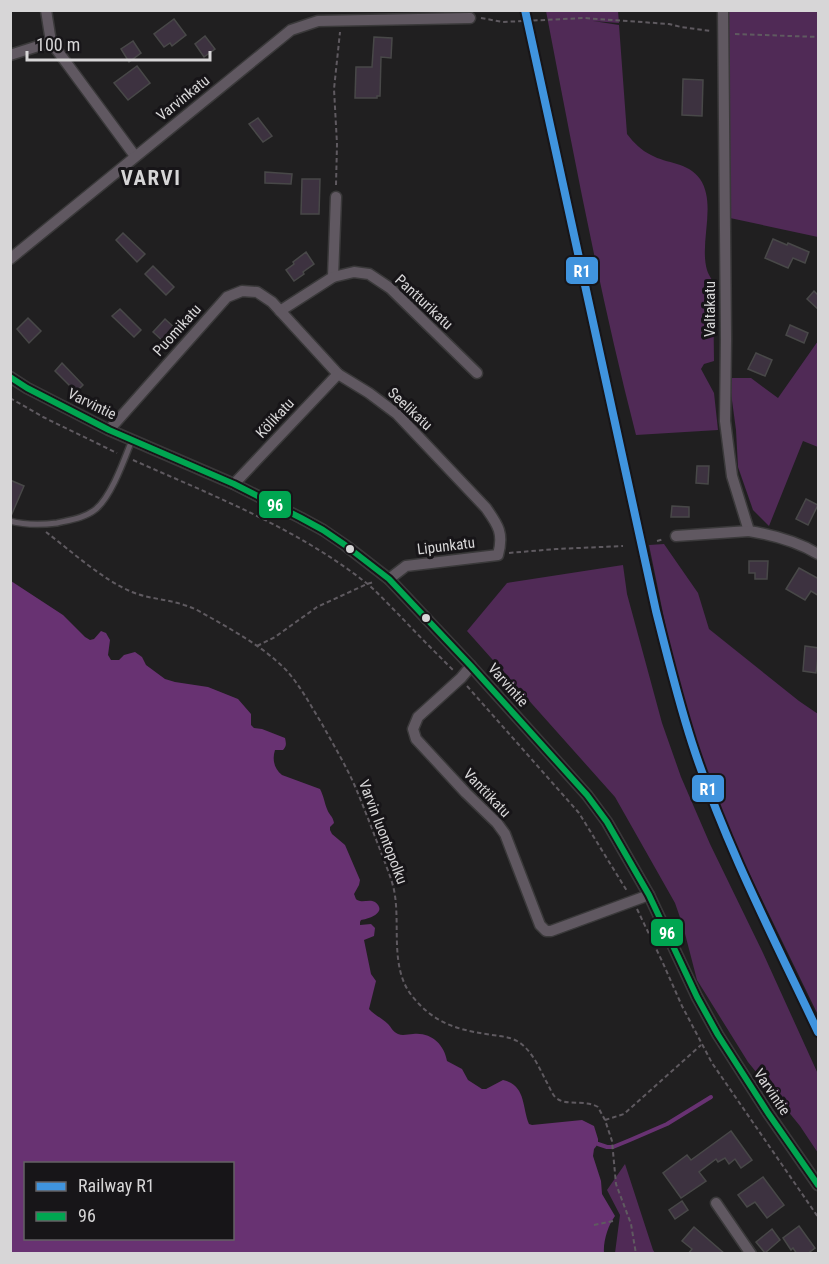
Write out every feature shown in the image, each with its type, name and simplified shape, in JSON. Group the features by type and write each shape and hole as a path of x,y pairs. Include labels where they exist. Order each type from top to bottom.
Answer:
{"street":[{"path":"46,10 51,42 135,156"},
{"name":"Valtakatu","path":"723,10 725,421 732,476 749,531"},
{"name":"Varvinkatu","path":"10,259 291,30 318,21 470,18"},
{"path":"10,55 51,42"},
{"path":"333,277 336,197"},
{"name":"Pantturikatu","path":"280,311 333,277 354,272 369,274 390,288 477,373"},
{"name":"Puomikatu","path":"109,430 227,297 242,291 257,292 272,302 280,311"},
{"name":"Seelikatu","path":"280,311 338,374 397,414 486,508 498,524 501,543"},
{"name":"Kölikatu","path":"234,484 338,374"},
{"name":"Varvintie","path":"10,377 34,392 109,430 234,484 323,530 389,579 587,795 607,822 649,895 697,997 718,1035 768,1113 819,1185"},
{"path":"676,537 749,531 807,547 819,554"},
{"name":"Lipunkatu","path":"389,579 406,566 498,555 501,543"},
{"name":"Vanttikatu","path":"471,666 418,717 413,729 414,735 505,834 540,925 546,931 551,931 649,895"},
{"path":"717,1203 751,1254"}],"lane":[{"path":"10,521 37,525 75,519 95,510 108,493 132,440"}],"path":[{"path":"470,18 503,22 594,18 669,24 722,33 819,37"},
{"path":"336,21 340,31 334,89 337,144 336,197"},
{"path":"10,398 43,417 125,457 218,498 304,542 367,584 460,678 579,813 633,901 682,1006 721,1077 819,1217"},
{"name":"Varvin luontopolku","path":"37,525 123,588 142,595 186,605 236,632 257,646 286,671 305,695 353,783 394,886 398,956 401,974 411,994 438,1019 453,1028 503,1036 518,1042 531,1055 556,1098 594,1104 601,1111 605,1120"},
{"path":"498,555 556,549 623,546"},
{"path":"257,646 275,637 317,607 367,584 389,579"},
{"path":"636,1254 631,1224 616,1184 612,1142 605,1120 624,1114 702,1045"},
{"path":"594,1225 613,1221"}],"shaded area":[{"path":"546,11 618,11 619,23 593,21 619,25 627,134 647,153 690,169 700,179 705,189 708,211 705,259 707,272 713,282 714,361 704,364 701,369 714,393 718,430 636,435 599,276"},
{"path":"729,11 818,11 818,237 730,218"},
{"path":"818,341 818,447 803,441 769,526 753,510 738,467 729,378 751,378 778,398"},
{"path":"664,544 698,593 709,629 818,714 818,1015 717,807 684,704 649,545"},
{"path":"623,565 627,594 662,723 681,777 818,1074 818,1153 800,1126 748,1062 697,980 675,903 615,797 467,631 507,583"},
{"path":"11,581 63,615 90,640 101,631 106,633 110,640 108,655 111,660 119,660 124,655 135,652 142,657 146,665 165,679 208,687 238,699 251,714 251,725 254,728 285,738 284,749 275,750 274,753 274,764 277,770 282,775 320,789 334,823 330,830 345,845 360,880 354,894 356,899 373,901 379,909 376,914 360,922 360,925 371,924 375,928 374,936 364,940 371,974 376,981 369,1009 398,1034 420,1034 436,1040 443,1049 447,1061 462,1069 468,1080 482,1089 503,1080 516,1087 522,1098 529,1124 582,1120 594,1126 598,1144 593,1156 601,1181 602,1194 615,1216 606,1234 604,1253 11,1253"},
{"path":"625,1164 655,1253 615,1253 620,1215 607,1190"}],"building":[{"path":"174,19 186,35 172,46 170,43 164,47 154,34"},
{"path":"205,36 215,49 204,57 195,44"},
{"path":"374,37 392,38 391,58 381,57 380,96 355,98 356,67 372,67"},
{"path":"133,41 141,53 129,62 121,49"},
{"path":"137,66 150,83 128,100 114,83"},
{"path":"683,79 703,80 702,116 682,115"},
{"path":"258,118 272,136 263,142 249,124"},
{"path":"265,172 292,174 291,184 265,183"},
{"path":"302,179 320,179 319,214 301,214"},
{"path":"123,233 145,254 137,262 116,240"},
{"path":"773,239 809,252 805,263 793,258 788,268 765,258"},
{"path":"306,252 314,264 294,281 286,270"},
{"path":"153,266 174,287 166,295 145,274"},
{"path":"814,291 819,296 819,310 807,299"},
{"path":"120,309 141,330 134,337 112,316"},
{"path":"28,318 41,331 29,343 17,329"},
{"path":"165,319 177,330 165,343 153,332"},
{"path":"790,325 808,333 804,343 786,335"},
{"path":"756,353 772,360 765,376 748,369"},
{"path":"62,363 83,385 76,392 55,371"},
{"path":"697,466 709,466 708,484 696,483"},
{"path":"10,480 24,486 11,516 10,516"},
{"path":"806,499 818,505 808,525 796,519"},
{"path":"672,506 689,507 689,517 671,517"},
{"path":"749,561 768,561 767,579 755,579 755,573 749,573"},
{"path":"799,568 819,579 819,596 811,591 805,600 786,589"},
{"path":"805,646 819,648 816,673 803,671"},
{"path":"731,1131 752,1160 741,1168 735,1159 729,1164 725,1158 718,1162 716,1159 699,1172 706,1181 681,1198 663,1173 687,1155 691,1160"},
{"path":"763,1177 784,1205 767,1218 755,1202 747,1207 738,1195"},
{"path":"682,1201 688,1210 675,1219 669,1210"},
{"path":"799,1226 815,1248 807,1254 797,1254 793,1248 791,1250 783,1238"},
{"path":"694,1227 725,1254 688,1254 692,1249 682,1241"},
{"path":"772,1229 780,1240 765,1253 756,1242"}],"waterway":[{"path":"598,1144 613,1147 630,1140 667,1124 711,1097"}],"rail line":[{"name":"R1","path":"525,10 656,611 682,710 705,780 734,853 818,1032"}],"transit line":[{"name":"96","path":"10,377 109,430 234,484 301,518 345,545 389,579 587,795 607,822 649,895 697,997 718,1035 818,1185"}],"district":[{"name":"VARVI","path":"151,178"}]}
